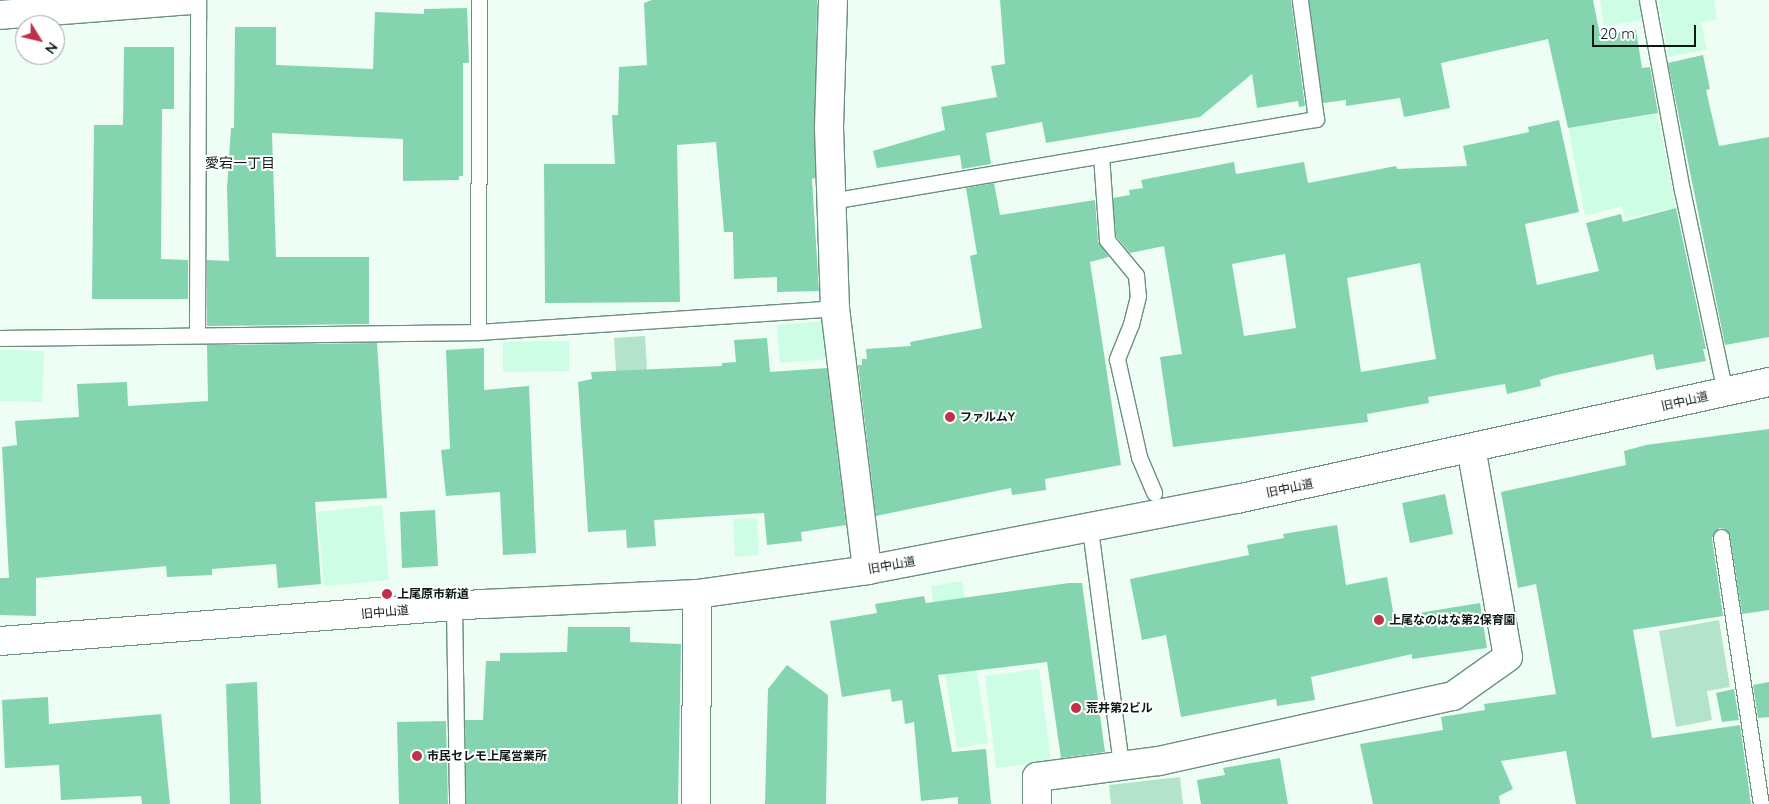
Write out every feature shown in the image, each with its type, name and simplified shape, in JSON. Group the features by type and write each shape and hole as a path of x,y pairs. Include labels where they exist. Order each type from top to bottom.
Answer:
{"main road":[{"path":"0,15 189,0"},
{"path":"833,0 829,128 835,308 867,570"},
{"name":"旧中山道","path":"0,640 454,606 697,594 867,570 1090,529 1769,382"},
{"path":"1037,804 1037,777 1159,761 1453,696 1508,657 1471,448"},
{"path":"696,804 697,594"}],"lane":[{"path":"197,334 198,0"},
{"path":"478,332 479,0"},
{"path":"831,200 1316,119 1300,0"},
{"path":"1647,0 1682,190 1725,392"},
{"path":"1101,155 1107,240 1136,275 1138,296 1117,359 1138,457 1154,493"},
{"path":"0,338 197,334 478,332 835,308"},
{"path":"1090,529 1121,766"},
{"path":"1720,538 1761,804"},
{"path":"454,606 457,804"}],"shaded area":[{"path":"1600,0 1640,0 1643,20 1604,26"},
{"path":"1659,0 1714,0 1717,19 1701,23 1707,50 1668,57"},
{"path":"1595,78 1604,124 1657,114 1676,208 1625,218 1622,206 1585,216 1560,85"},
{"path":"824,321 827,359 780,363 777,325"},
{"path":"645,336 652,450 621,452 614,338"},
{"path":"569,341 569,371 503,372 503,342"},
{"path":"0,350 44,351 42,402 0,401"},
{"path":"382,505 389,580 324,586 317,512"},
{"path":"757,518 759,555 735,557 733,519"},
{"path":"962,581 988,743 957,748 931,586"},
{"path":"1719,620 1730,687 1707,691 1712,720 1676,727 1659,631"},
{"path":"1039,669 1051,761 996,768 985,676"},
{"path":"1180,777 1183,804 1111,804 1109,785"}],"building":[{"path":"652,0 817,0 815,178 812,179 819,291 777,292 777,277 734,279 733,232 724,232 716,142 677,145 680,302 545,303 544,164 615,164 612,115 618,115 619,67 647,65 644,3"},
{"path":"1000,0 1291,0 1305,106 1299,107 1298,101 1257,108 1252,74 1200,117 1046,143 1042,122 986,133 991,164 962,169 960,155 877,168 873,151 945,130 941,107 997,97 991,66 1005,64"},
{"path":"1309,0 1593,0 1600,35 1636,30 1642,68 1650,67 1658,113 1568,128 1548,39 1441,63 1450,108 1404,117 1400,98 1346,106 1346,100 1323,103"},
{"path":"467,8 469,63 463,63 463,176 459,176 459,180 403,181 403,139 272,133 276,257 369,257 369,324 207,326 207,260 229,261 227,188 231,128 234,128 235,27 276,27 276,65 373,69 375,12 424,14 424,9"},
{"path":"124,47 174,47 174,109 162,109 161,259 188,260 188,299 92,299 94,125 123,125"},
{"path":"1703,55 1710,89 1706,90 1719,146 1769,137 1769,337 1725,345 1668,63"},
{"path":"1559,120 1579,212 1525,224 1537,285 1599,271 1586,223 1621,214 1623,222 1676,208 1706,349 1703,349 1706,361 1656,370 1653,354 1552,376 1540,380 1541,386 1507,394 1505,384 1428,397 1429,403 1367,414 1368,422 1173,447 1160,357 1182,354 1164,246 1130,253 1116,236 1113,198 1130,195 1129,190 1143,188 1141,180 1234,162 1236,174 1304,162 1308,183 1396,166 1397,169 1467,166 1463,146 1529,132 1528,127","holes":["1285,254 1296,328 1244,336 1232,264","1420,263 1436,359 1361,372 1347,278"]},
{"path":"994,183 1000,215 1095,200 1098,241 1109,257 1090,262 1121,465 1045,479 1046,490 1012,495 1011,488 876,516 858,365 862,365 862,359 867,359 866,349 911,346 910,342 982,328 970,256 977,254 966,188"},
{"path":"767,338 770,372 827,368 846,525 801,532 802,541 767,545 764,513 654,520 656,546 627,548 626,530 588,532 578,382 592,379 591,372 722,366 722,363 736,362 734,340"},
{"path":"377,343 387,498 315,502 321,584 278,588 276,564 212,569 212,575 167,577 166,566 36,578 36,616 0,615 0,578 9,578 2,447 17,445 15,421 79,417 77,384 127,382 128,406 208,401 207,345"},
{"path":"484,348 484,390 529,386 536,553 503,555 500,492 446,496 441,450 450,449 446,350"},
{"path":"1769,429 1769,610 1742,614 1730,536 1725,529 1719,528 1712,538 1723,616 1633,630 1652,738 1740,725 1751,804 1576,804 1566,751 1501,761 1513,789 1499,796 1500,804 1373,804 1360,744 1443,730 1441,717 1485,710 1484,704 1556,694 1536,584 1518,588 1501,492 1626,465 1624,451 1646,445"},
{"path":"1445,494 1453,534 1410,543 1402,503"},
{"path":"435,510 438,566 402,568 400,512"},
{"path":"1337,525 1346,585 1387,577 1394,617 1480,603 1487,648 1412,659 1412,654 1311,677 1315,700 1277,706 1276,699 1181,717 1166,635 1142,640 1130,579 1249,555 1247,545 1284,538 1283,534"},
{"path":"1069,583 1082,583 1105,752 1061,758 1047,662 938,675 952,752 986,749 991,804 958,804 958,797 921,801 914,722 905,724 902,700 892,702 890,689 842,697 830,621 877,613 875,604 924,596 926,603"},
{"path":"568,627 630,627 630,642 681,644 678,804 466,804 465,720 483,720 486,661 500,661 500,653 567,652"},
{"path":"787,665 828,695 826,804 765,804 768,689"},
{"path":"257,682 261,804 230,804 226,684"},
{"path":"1769,682 1769,717 1758,718 1753,685"},
{"path":"1734,689 1739,720 1722,722 1716,693"},
{"path":"48,697 49,724 161,714 170,804 142,804 141,796 61,800 59,765 5,768 2,700"},
{"path":"446,721 448,804 399,804 397,722"},
{"path":"1280,758 1288,804 1201,804 1197,780 1225,775 1223,768"}],"place":[{"name":"ファルムY","path":"950,417"},
{"name":"上尾原市新道","path":"387,594"},
{"name":"上尾なのはな第2保育園","path":"1379,620"},
{"name":"荒井第2ビル","path":"1076,708"},
{"name":"市民セレモ上尾営業所","path":"417,756"}],"district":[{"name":"愛宕一丁目","path":"240,163"}]}
